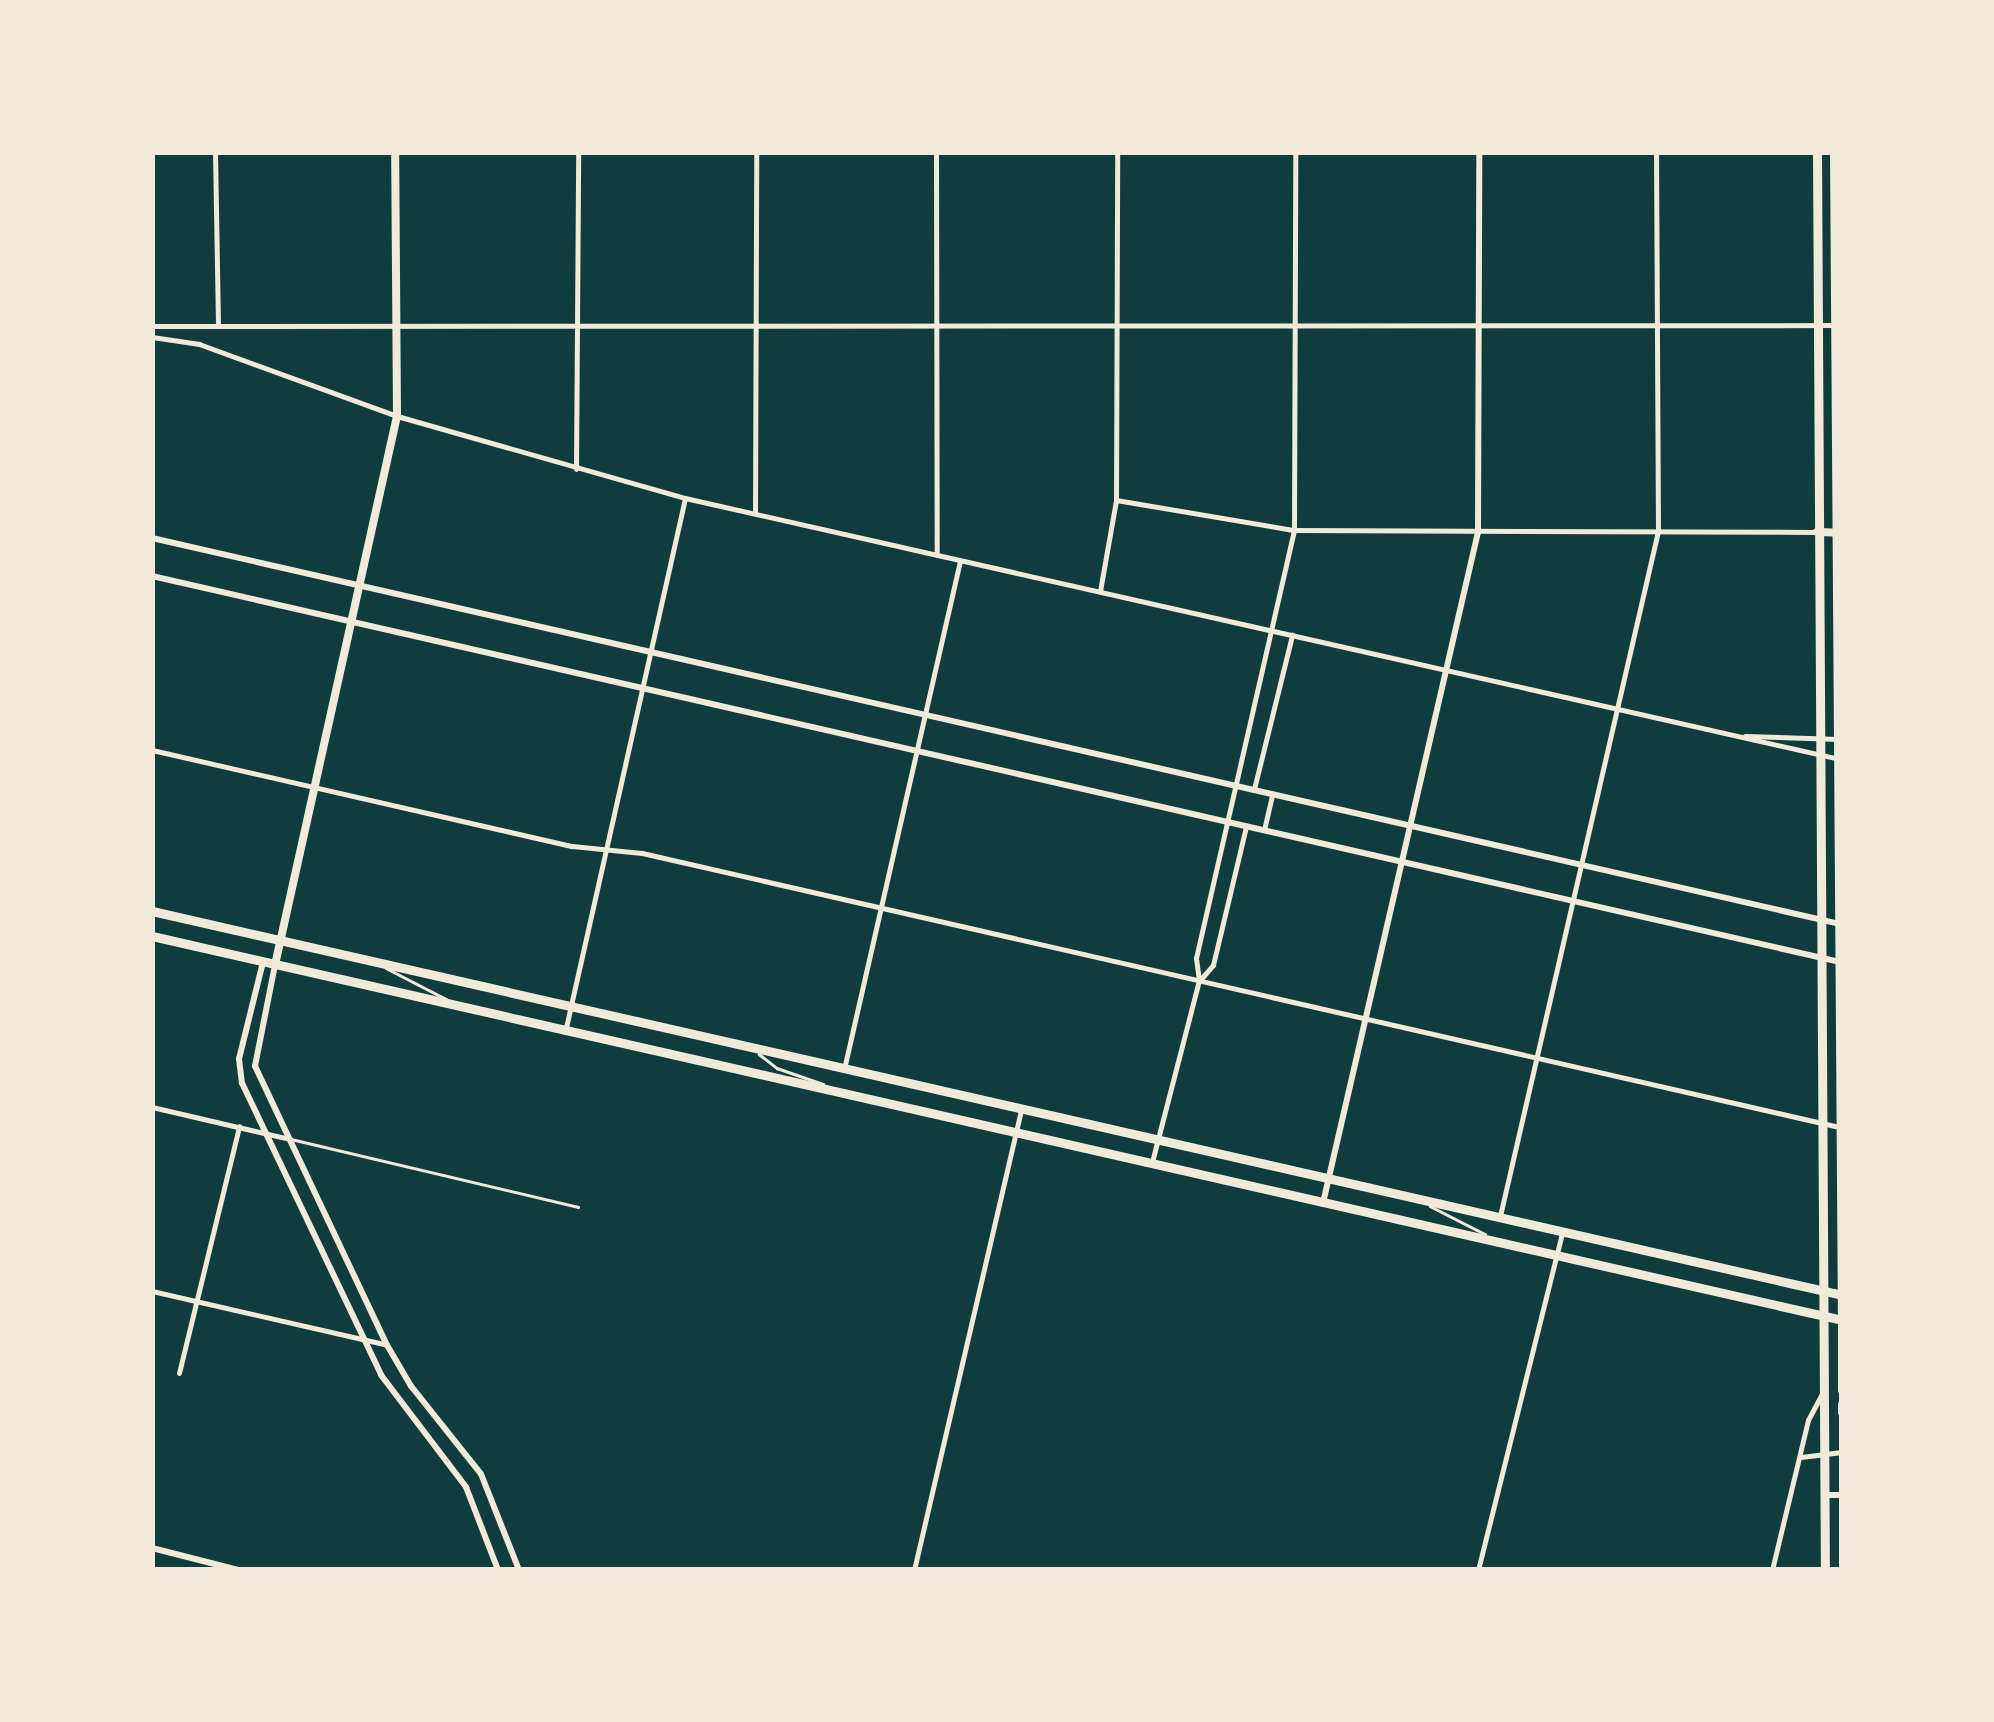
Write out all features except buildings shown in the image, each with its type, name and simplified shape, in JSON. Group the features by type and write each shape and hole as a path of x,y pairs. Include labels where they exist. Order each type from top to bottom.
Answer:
{"main road":[{"path":"275,965 397,416 395,152"},
{"path":"1817,152 1825,1570"},
{"path":"1834,152 1840,533 1842,1390"},
{"path":"1817,532 1840,533"},
{"path":"152,911 1842,1295"},
{"path":"152,936 1322,1204 1842,1318"},
{"path":"263,962 278,939"},
{"path":"1842,1404 1842,1412"}],"street":[{"path":"215,152 218,326"},
{"path":"576,469 578,152"},
{"path":"755,513 756,152"},
{"path":"936,152 937,554"},
{"path":"1100,591 1116,500 1117,152"},
{"path":"1151,1164 1200,980 1196,958 1294,530 1295,152"},
{"path":"1322,1204 1442,670 1478,532 1479,152"},
{"path":"1500,1216 1568,901 1658,531 1656,152"},
{"path":"152,326 1480,329 1835,325"},
{"path":"152,337 198,344 397,416 686,498 1274,630 1614,712 1840,760"},
{"path":"565,1032 686,498"},
{"path":"1116,500 1294,530 1817,532"},
{"path":"152,538 1841,924"},
{"path":"844,1069 877,908 960,561"},
{"path":"152,576 1841,962"},
{"path":"1254,790 1292,635"},
{"path":"1724,734 1840,739"},
{"path":"152,750 1200,980 1841,1128"},
{"path":"1264,831 1272,794"},
{"path":"1200,980 1214,965 1246,827"},
{"path":"263,962 238,1066 265,1132 392,1392 466,1488 498,1570"},
{"path":"275,965 253,1056 387,1345 411,1386 481,1474 519,1570"},
{"path":"152,1107 290,1139"},
{"path":"914,1570 1022,1107"},
{"path":"179,1373 189,1320 200,1302 239,1126"},
{"path":"1478,1570 1563,1231"},
{"path":"152,1290 387,1345"},
{"path":"1772,1570 1811,1410 1825,1390"},
{"path":"1798,1458 1842,1452"},
{"path":"1825,1495 1842,1495"},
{"path":"152,1548 238,1570"}],"lane":[{"path":"374,962 465,1008"},
{"path":"754,1050 777,1068 829,1088"},
{"path":"290,1139 578,1207"},
{"path":"1425,1202 1498,1242"}]}
